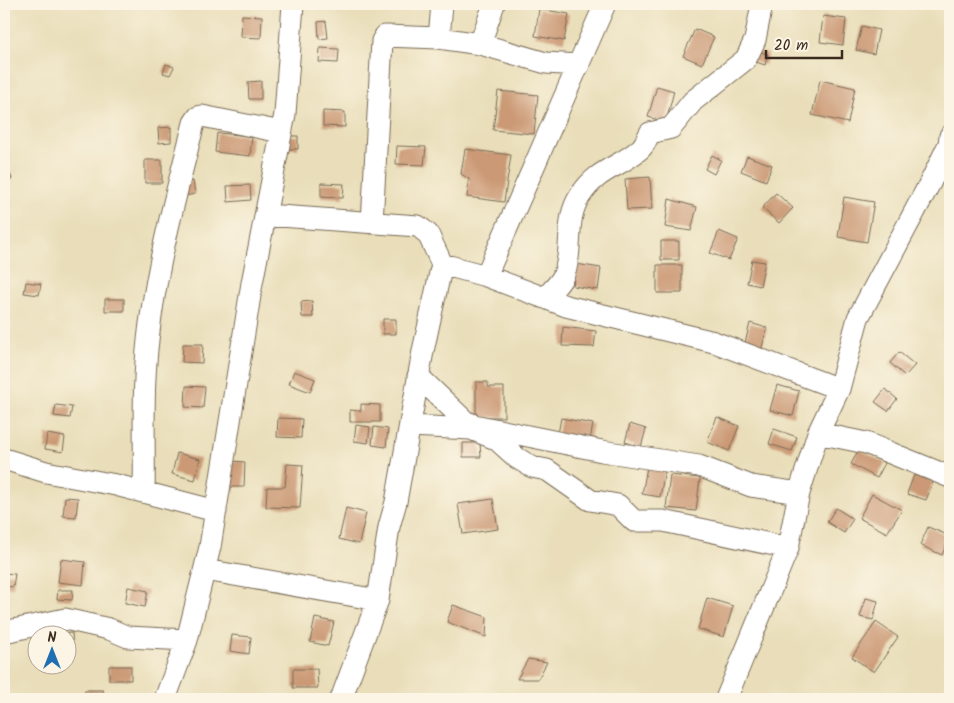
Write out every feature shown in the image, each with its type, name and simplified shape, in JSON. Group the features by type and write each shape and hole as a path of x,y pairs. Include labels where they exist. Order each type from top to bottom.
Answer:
{"street":[{"path":"165,699 187,640 205,570 216,511 252,283 285,114 293,4"},
{"path":"439,38 442,4"},
{"path":"480,44 494,4"},
{"path":"486,276 605,4"},
{"path":"545,298 564,276 568,260 572,210 579,196 592,180 604,170 642,149 650,133 672,128 693,101 746,60 755,40 762,4"},
{"path":"372,223 382,41 385,36 439,38 480,44 546,63 579,64"},
{"path":"144,492 144,378 148,347 162,255 194,123 198,117 202,116 281,132"},
{"path":"726,699 788,548 799,493 818,433 839,389 858,318 931,181 949,144 950,136"},
{"path":"266,215 418,226 428,234 442,264 418,376 396,502 389,526 378,600 341,699"},
{"path":"442,264 486,276 566,306 714,342 839,389"},
{"path":"418,376 465,421 474,425 602,451 699,466 751,486 799,493"},
{"path":"410,426 471,429 496,439 518,458 532,467 547,470 590,500 618,506 634,522 664,522 788,548"},
{"path":"818,433 866,443 950,477"},
{"path":"4,459 46,472 144,492 216,511"},
{"path":"205,570 378,600"},
{"path":"4,632 65,618 109,629 128,637 187,640"}],"building":[{"path":"371,4 418,4 418,8 372,9"},
{"path":"539,9 569,14 564,41 535,36"},
{"path":"242,15 262,16 261,38 241,37"},
{"path":"823,16 846,19 843,45 820,42"},
{"path":"326,21 328,38 319,39 318,22"},
{"path":"862,26 879,30 874,54 856,50"},
{"path":"695,29 714,37 702,64 683,56"},
{"path":"320,48 339,49 338,63 319,62"},
{"path":"753,50 768,54 765,65 750,60"},
{"path":"166,64 174,67 170,75 163,73"},
{"path":"820,80 855,88 848,123 812,115"},
{"path":"261,81 261,99 249,99 248,82"},
{"path":"657,86 674,91 666,122 648,117"},
{"path":"498,91 538,95 534,134 493,130"},
{"path":"323,111 345,112 345,127 323,126"},
{"path":"171,127 171,142 159,143 158,128"},
{"path":"217,133 252,136 250,156 215,152"},
{"path":"284,136 298,136 298,149 284,149"},
{"path":"397,146 426,147 424,165 396,164"},
{"path":"465,149 511,155 504,202 467,197 469,179 461,174"},
{"path":"712,155 721,160 714,174 705,169"},
{"path":"747,156 772,165 766,181 741,171"},
{"path":"145,160 162,160 162,183 145,183"},
{"path":"7,166 12,179 4,182 4,167"},
{"path":"650,177 652,209 627,210 625,179"},
{"path":"193,181 195,194 185,196 182,183"},
{"path":"321,183 344,184 343,198 321,197"},
{"path":"250,185 251,200 228,202 227,186"},
{"path":"776,193 793,208 779,223 762,208"},
{"path":"844,197 874,202 867,242 838,237"},
{"path":"669,199 697,207 691,231 665,227"},
{"path":"719,231 738,239 729,260 710,253"},
{"path":"661,241 679,241 679,260 661,260"},
{"path":"752,260 765,262 760,286 747,283"},
{"path":"576,264 601,268 598,290 573,286"},
{"path":"657,265 682,265 682,293 657,293"},
{"path":"26,282 41,284 39,295 24,293"},
{"path":"105,299 124,299 124,311 105,311"},
{"path":"312,301 313,317 302,317 301,302"},
{"path":"383,319 396,319 396,334 383,334"},
{"path":"750,323 767,328 761,351 744,347"},
{"path":"563,327 596,331 594,347 562,346"},
{"path":"183,344 203,344 202,363 182,362"},
{"path":"899,352 915,365 905,376 890,363"},
{"path":"294,371 315,379 310,392 289,384"},
{"path":"476,382 488,382 488,387 504,387 504,417 476,417"},
{"path":"777,385 799,391 793,416 770,410"},
{"path":"186,386 205,387 203,408 185,407"},
{"path":"885,389 897,399 888,411 875,402"},
{"path":"361,404 380,405 380,422 350,422 350,410 361,411"},
{"path":"56,405 72,407 70,418 54,416"},
{"path":"717,417 739,426 729,451 707,442"},
{"path":"278,418 302,419 301,438 277,437"},
{"path":"561,418 593,424 590,440 558,434"},
{"path":"630,424 646,429 641,447 625,442"},
{"path":"356,425 370,427 368,443 354,441"},
{"path":"374,427 388,429 386,447 372,445"},
{"path":"774,429 797,437 792,451 769,444"},
{"path":"47,434 65,437 63,452 45,449"},
{"path":"463,443 480,443 481,457 463,457"},
{"path":"859,449 885,463 877,478 851,464"},
{"path":"177,453 200,459 195,480 172,474"},
{"path":"231,461 245,462 244,487 229,487"},
{"path":"287,464 303,465 300,508 266,507 267,487 285,487"},
{"path":"647,467 665,470 660,497 642,494"},
{"path":"670,475 700,478 696,511 666,508"},
{"path":"914,475 933,482 926,500 907,494"},
{"path":"872,494 902,510 887,533 859,518"},
{"path":"65,497 78,498 76,517 63,516"},
{"path":"493,499 498,529 463,534 458,504"},
{"path":"346,508 366,513 359,544 339,539"},
{"path":"836,508 853,519 844,533 827,522"},
{"path":"928,527 950,536 942,555 920,545"},
{"path":"61,559 85,562 83,585 58,582"},
{"path":"4,573 15,574 13,587 4,586"},
{"path":"128,587 148,591 145,607 125,603"},
{"path":"58,590 73,590 72,600 57,599"},
{"path":"707,598 733,606 724,637 698,629"},
{"path":"866,598 878,601 873,620 860,617"},
{"path":"453,605 487,617 486,637 447,622"},
{"path":"315,618 334,622 328,646 310,642"},
{"path":"876,622 898,637 874,672 852,657"},
{"path":"232,635 251,637 249,654 230,651"},
{"path":"528,659 547,662 538,679 517,679"},
{"path":"109,666 131,666 131,680 109,680"},
{"path":"293,669 317,669 318,688 293,688"},
{"path":"85,690 103,690 103,699 84,699"}]}
